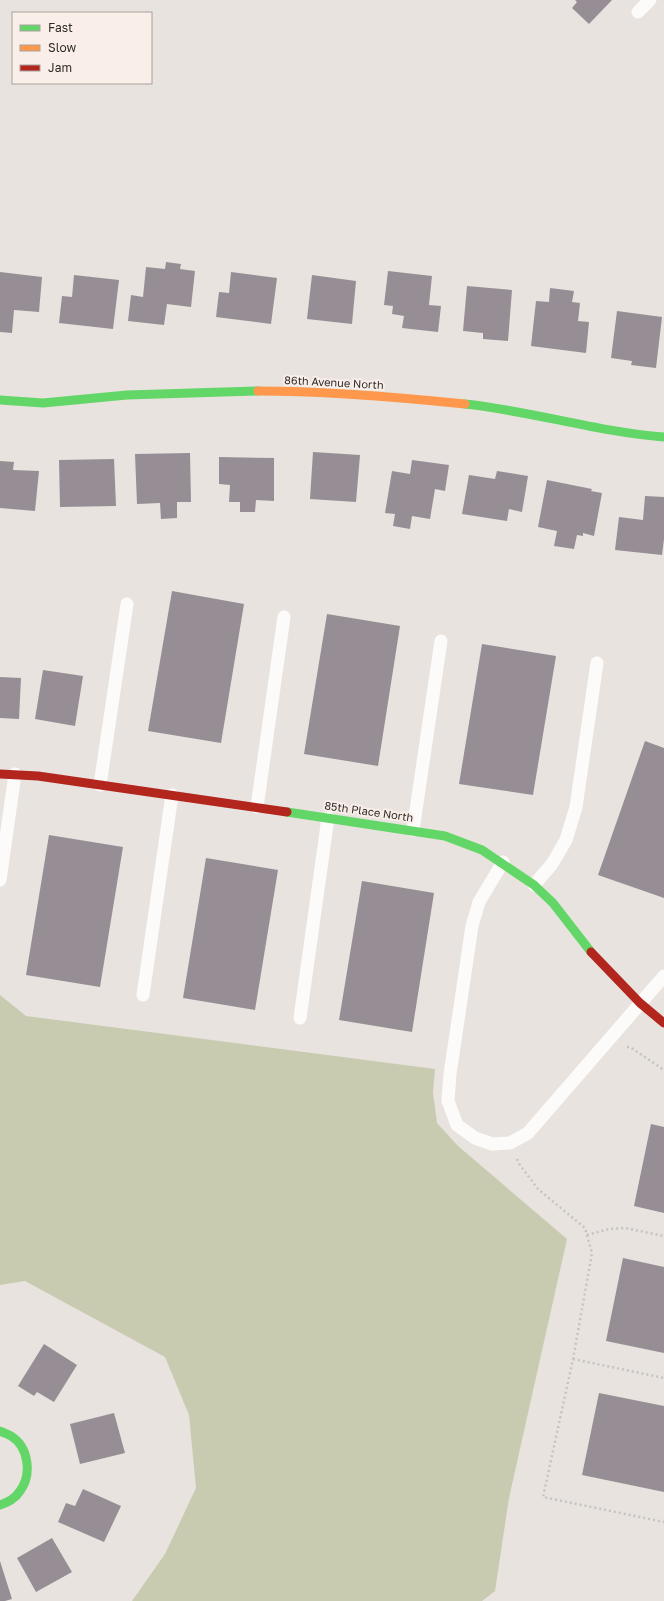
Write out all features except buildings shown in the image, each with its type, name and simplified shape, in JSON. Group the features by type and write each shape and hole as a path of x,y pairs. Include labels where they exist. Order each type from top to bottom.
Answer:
{"street":[{"name":"86th Avenue North","path":"0,400 43,403 93,400 127,395 240,391 312,391 374,395 474,405 529,414 637,436 664,437"},
{"name":"85th Place North","path":"0,774 15,774 172,795 445,836 482,850 502,862 534,885 553,903 592,953 640,1003 664,1023"},
{"path":"0,1431 14,1439 25,1452 28,1466 27,1477 23,1487 15,1498 0,1505"}],"lane":[{"path":"638,12 650,0"},
{"path":"100,785 127,604"},
{"path":"257,807 284,617"},
{"path":"413,830 441,641"},
{"path":"534,885 552,864 566,840 576,807 597,663"},
{"path":"0,880 15,774"},
{"path":"143,995 172,795"},
{"path":"300,1018 328,818"},
{"path":"502,862 479,902 472,926 450,1074 448,1101 457,1125 475,1138 492,1144 510,1143 528,1133 664,976"}],"path":[{"path":"612,1036 624,1046 630,1047 664,1070"},
{"path":"510,1143 520,1165 538,1189 585,1228 592,1253 573,1359 542,1497 664,1522"},
{"path":"587,1235 609,1229 625,1228 664,1236"},
{"path":"573,1359 664,1378"}],"green space":[{"path":"0,995 26,1016 435,1069 433,1093 437,1123 458,1146 567,1239 509,1498 495,1591 482,1601 132,1601 165,1554 196,1488 189,1415 165,1357 25,1281 0,1285"}],"traffic: fast":[{"path":"0,400 43,403 127,395 258,391"},
{"path":"465,404 515,411 614,431 664,437"},
{"path":"287,812 445,836 482,850 534,885 553,903 591,952"},
{"path":"0,1431 11,1436 17,1441 22,1447 27,1462 26,1477 18,1494 11,1500 0,1505"}],"traffic: slow":[{"path":"258,391 362,395 465,404"}],"traffic: jam":[{"path":"0,774 38,776 287,812"},
{"path":"591,952 640,1003 664,1023"}]}
